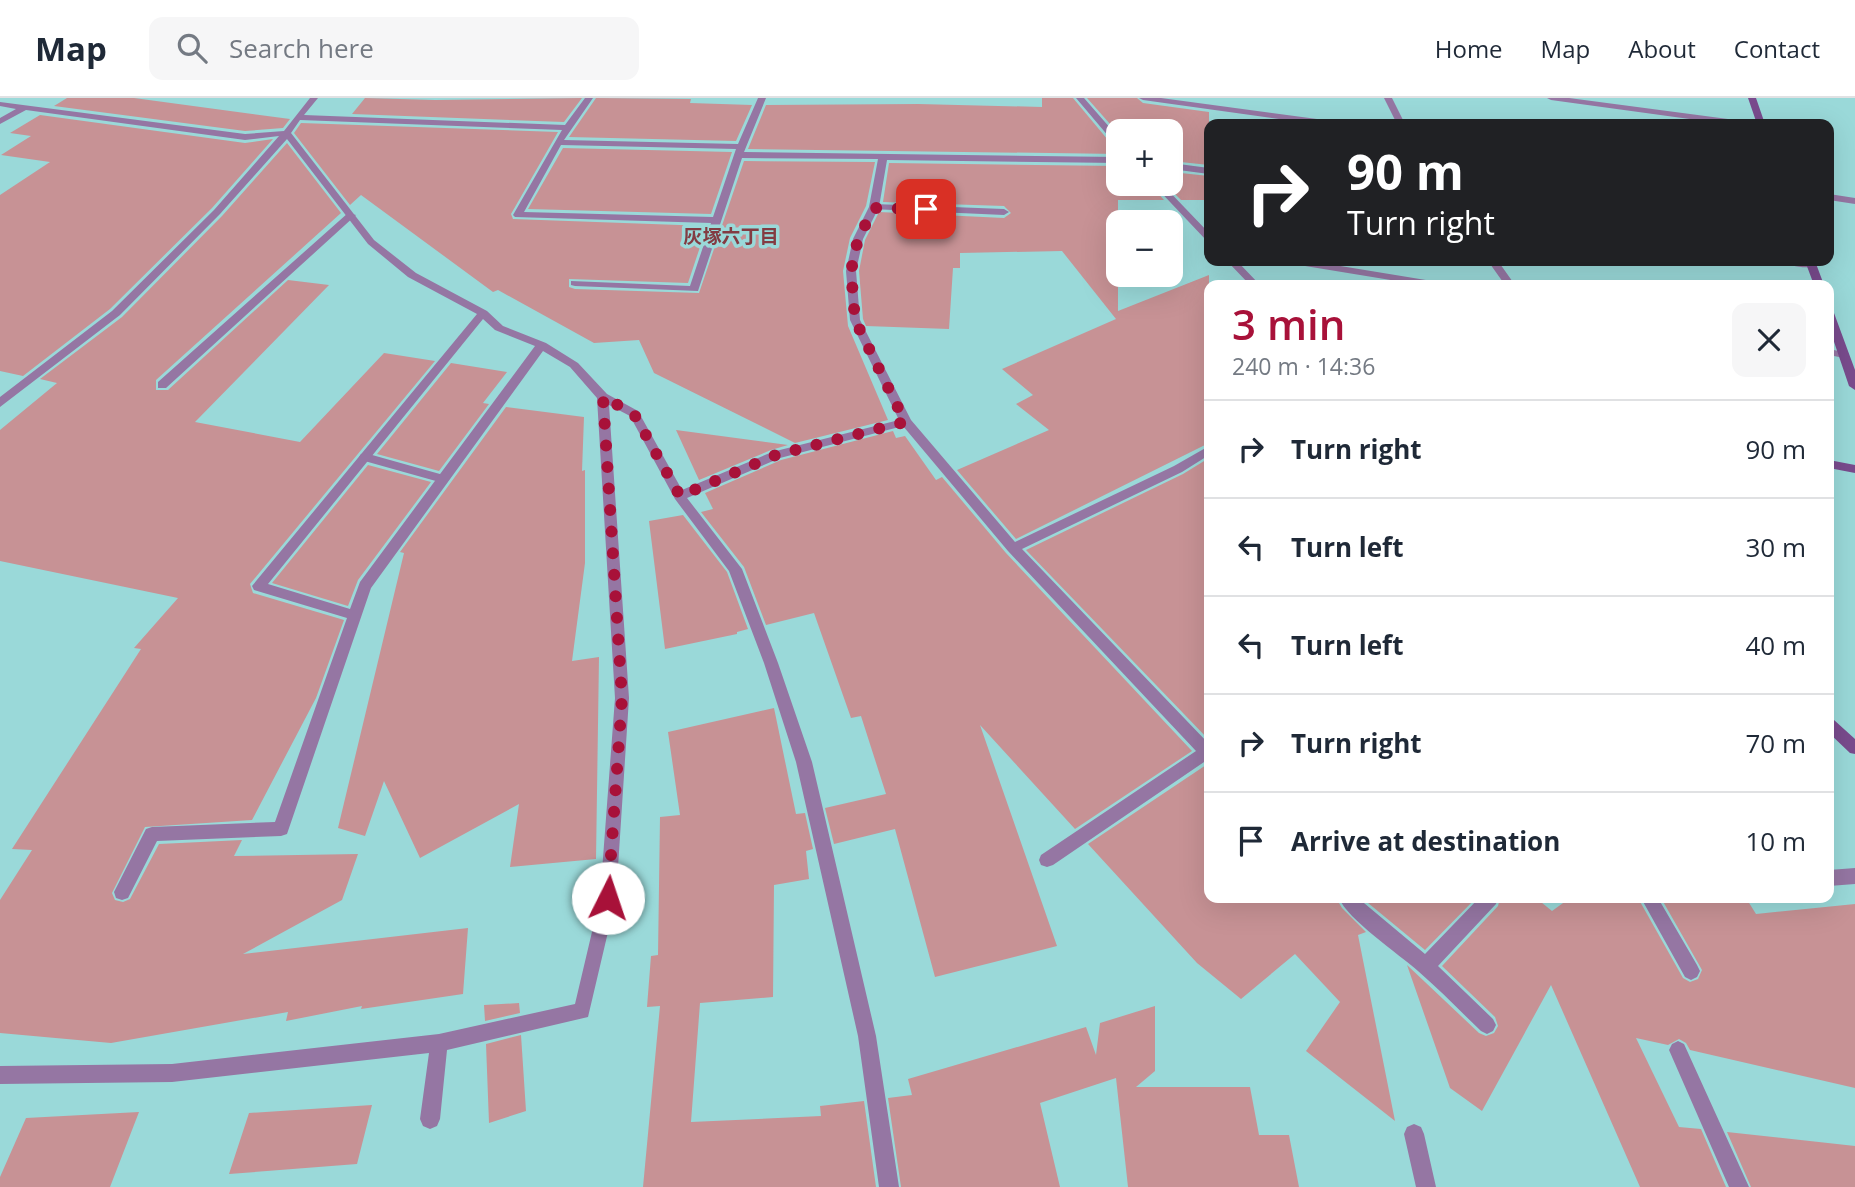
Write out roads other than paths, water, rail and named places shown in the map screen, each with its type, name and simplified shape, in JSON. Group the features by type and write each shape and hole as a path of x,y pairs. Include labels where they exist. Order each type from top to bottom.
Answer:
{"street":[{"path":"0,403 116,313 217,212 287,133 296,117 313,98"},
{"path":"589,98 558,142 518,215 718,220"},
{"path":"575,283 694,289 762,98"},
{"path":"1080,98 1106,128"},
{"path":"1143,98 1296,119"},
{"path":"1388,98 1398,119"},
{"path":"1551,98 1706,119"},
{"path":"1752,98 1759,119"},
{"path":"0,104 245,137 287,133"},
{"path":"0,121 24,108"},
{"path":"296,117 568,128"},
{"path":"287,133 371,242 412,275 483,313 499,328 541,345 575,365 603,397 634,414 680,496 735,569 771,663 804,762 867,1036 888,1187"},
{"path":"558,142 883,157 1106,160"},
{"path":"883,157 874,208 858,239 851,271 855,320 905,422 1013,548 1204,747"},
{"path":"1183,168 1204,171"},
{"path":"1169,196 1204,233"},
{"path":"1834,198 1855,201"},
{"path":"874,208 1004,212"},
{"path":"162,385 351,215"},
{"path":"1236,266 1250,280"},
{"path":"1323,266 1408,280"},
{"path":"354,615 259,586 483,313"},
{"path":"1834,327 1855,386"},
{"path":"122,892 152,834 281,829 365,586 541,345"},
{"path":"1834,353 1844,355"},
{"path":"0,1075 172,1073 439,1043 582,1010 608,898 622,698 603,397"},
{"path":"680,496 776,455 905,422"},
{"path":"1013,548 1178,469 1204,453"},
{"path":"365,457 443,479"},
{"path":"1834,465 1855,469"},
{"path":"1834,729 1855,748"},
{"path":"1047,860 1204,755"},
{"path":"1834,878 1855,876"},
{"path":"1352,903 1426,966 1487,1025"},
{"path":"1426,966 1485,903"},
{"path":"1652,903 1691,971"},
{"path":"430,1119 439,1043"},
{"path":"1678,1049 1739,1187"},
{"path":"1414,1134 1426,1187"}],"district":[{"name":"灰塚六丁目","path":"731,236"}]}
